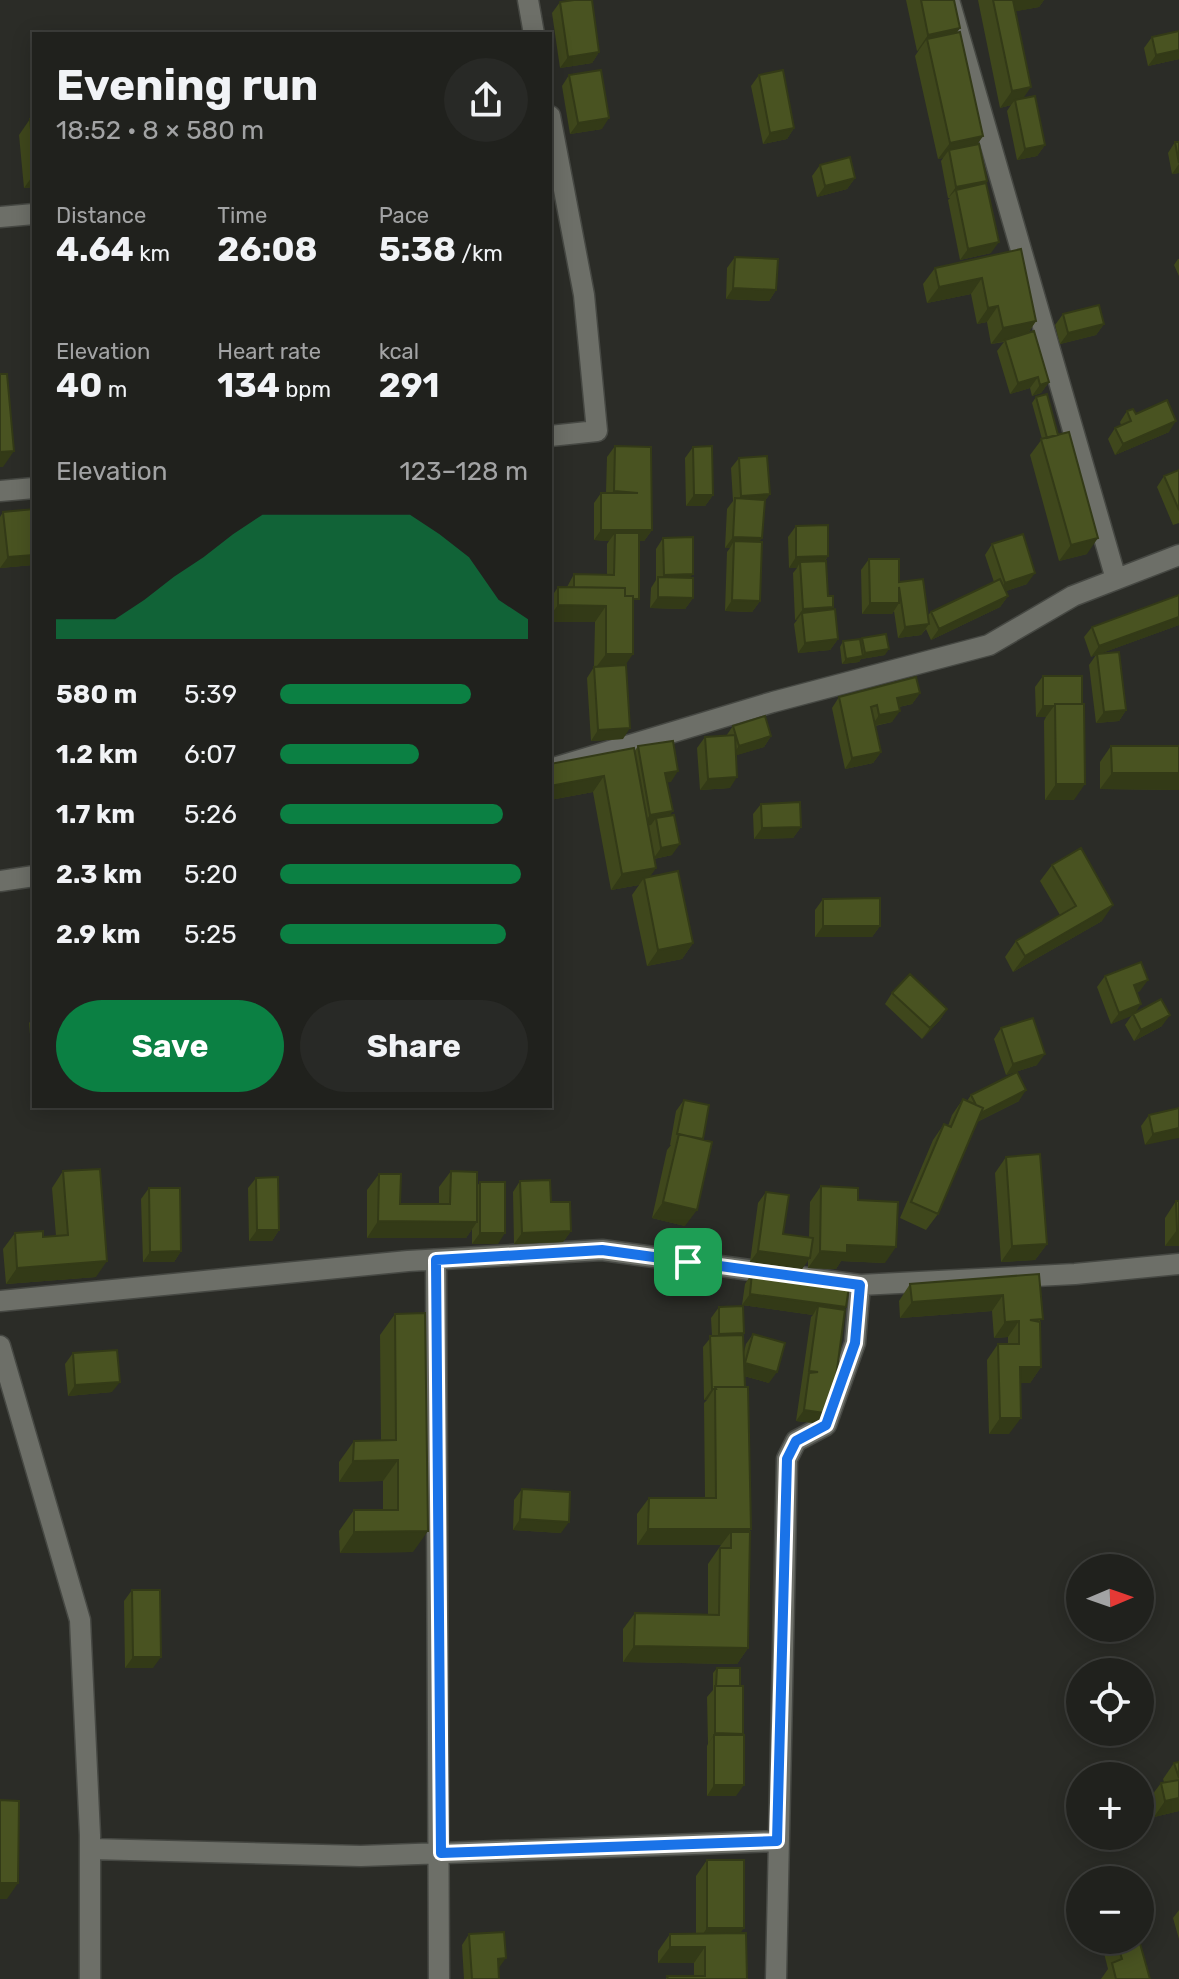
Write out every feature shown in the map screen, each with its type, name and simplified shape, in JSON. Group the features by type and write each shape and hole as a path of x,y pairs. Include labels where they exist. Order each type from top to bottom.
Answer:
{"street":[{"path":"528,0 534,32"},
{"path":"949,0 1116,579"},
{"path":"552,139 554,162 584,295 597,431 552,436"},
{"path":"0,217 32,214"},
{"path":"0,491 32,488"},
{"path":"552,768 773,702 989,645 1073,596 1179,555"},
{"path":"0,881 32,876"},
{"path":"0,1301 436,1260 602,1250 860,1285 1075,1274 1179,1264"},
{"path":"436,1260 441,1853 439,1979"},
{"path":"776,1979 787,1459 796,1441 826,1425 855,1343 860,1285"},
{"path":"0,1346 80,1620 91,1849 90,1979"},
{"path":"91,1849 361,1856 777,1841"}],"building":[{"path":"592,0 599,52 568,57 560,2"},
{"path":"921,0 954,0 960,28 928,35"},
{"path":"993,0 1013,0 1031,87 1012,91"},
{"path":"1179,31 1179,50 1156,55 1152,37"},
{"path":"960,32 983,136 950,143 927,39"},
{"path":"601,70 609,118 578,123 569,75"},
{"path":"783,70 794,128 770,133 759,75"},
{"path":"1035,96 1045,145 1025,149 1015,100"},
{"path":"1175,142 1179,142 1179,163"},
{"path":"979,144 987,181 956,187 949,150"},
{"path":"850,157 855,178 825,186 820,165"},
{"path":"986,183 999,242 968,249 956,190"},
{"path":"1021,249 1036,321 1003,328 998,306 988,308 982,278 939,287 935,268"},
{"path":"735,257 778,259 776,290 733,288"},
{"path":"1099,305 1104,324 1068,333 1063,314"},
{"path":"1034,331 1049,382 1040,385 1038,377 1018,383 1005,340"},
{"path":"0,374 7,374 14,451 0,452"},
{"path":"1047,394 1058,435 1047,438 1036,397"},
{"path":"1167,400 1176,421 1123,444 1115,428 1131,421 1127,411 1133,409 1136,414"},
{"path":"1069,432 1098,538 1071,545 1041,439"},
{"path":"615,446 651,447 652,530 601,530 601,493 638,493 614,491"},
{"path":"712,446 713,495 694,495 693,447"},
{"path":"767,456 770,494 741,496 739,458"},
{"path":"1179,470 1179,510 1164,476"},
{"path":"735,498 765,500 762,538 733,537"},
{"path":"32,509 32,555 8,557 3,512"},
{"path":"828,525 828,556 796,557 796,526"},
{"path":"615,533 639,533 639,599 625,596 625,588 574,587 574,574 614,575"},
{"path":"1023,534 1035,573 1005,583 992,544"},
{"path":"693,537 693,574 664,575 663,538"},
{"path":"734,541 762,542 760,601 732,600"},
{"path":"869,559 899,559 899,582 923,579 929,624 905,627 899,587 899,603 870,603"},
{"path":"826,561 828,596 833,596 833,607 803,609 800,562"},
{"path":"658,577 693,578 693,598 658,597"},
{"path":"1000,579 1008,596 939,629 931,612"},
{"path":"558,587 625,588 625,596 633,596 633,654 606,654 606,606 558,605"},
{"path":"1179,595 1179,617 1099,646 1092,627"},
{"path":"835,609 838,639 805,643 802,613"},
{"path":"886,634 889,649 865,653 862,638"},
{"path":"860,639 863,656 846,659 843,641"},
{"path":"1119,652 1126,710 1104,712 1097,654"},
{"path":"626,665 630,728 598,730 594,667"},
{"path":"1043,676 1082,676 1082,704 1043,706"},
{"path":"916,677 920,693 897,698 900,711 879,715 877,705 871,707 881,752 852,758 839,697"},
{"path":"1055,704 1084,704 1085,784 1056,784"},
{"path":"765,716 771,736 739,746 733,726"},
{"path":"735,735 737,777 708,779 705,737"},
{"path":"673,741 678,771 665,773 673,811 650,815 638,746"},
{"path":"1111,746 1179,746 1179,773 1112,773"},
{"path":"634,748 656,868 622,874 604,776 552,786 552,764"},
{"path":"800,802 801,827 762,828 761,804"},
{"path":"674,815 680,844 661,848 656,818"},
{"path":"1081,848 1113,905 1025,956 1016,941 1076,906 1052,865"},
{"path":"678,871 693,943 658,950 644,878"},
{"path":"880,898 880,926 823,926 823,899"},
{"path":"1141,962 1148,980 1134,985 1141,1004 1119,1013 1105,976"},
{"path":"910,974 947,1009 930,1028 892,993"},
{"path":"1161,999 1170,1015 1141,1030 1133,1014"},
{"path":"1033,1018 1045,1054 1013,1064 1001,1028"},
{"path":"1017,1072 1026,1090 981,1113 983,1108 976,1105 971,1095"},
{"path":"963,1099 983,1108 938,1214 911,1202 944,1124 951,1127"},
{"path":"684,1100 709,1105 703,1139 677,1134"},
{"path":"1179,1108 1179,1128 1153,1134 1149,1115"},
{"path":"679,1134 712,1142 697,1210 663,1202"},
{"path":"1040,1154 1047,1244 1012,1246 1006,1157"},
{"path":"100,1169 107,1261 17,1268 15,1233 43,1231 43,1237 68,1235 63,1171"},
{"path":"451,1171 477,1172 477,1222 378,1221 379,1174 401,1174 400,1204 450,1204"},
{"path":"278,1177 279,1230 257,1230 256,1178"},
{"path":"550,1180 551,1202 570,1202 571,1231 522,1233 520,1181"},
{"path":"480,1182 505,1182 505,1233 480,1233"},
{"path":"821,1186 858,1188 858,1200 898,1202 896,1247 847,1245 847,1253 820,1251"},
{"path":"149,1188 180,1188 181,1251 150,1252"},
{"path":"766,1192 789,1195 783,1234 813,1238 810,1258 758,1251"},
{"path":"1176,1201 1179,1201 1179,1230 1177,1230"},
{"path":"752,1273 849,1287 846,1307 750,1294"},
{"path":"1039,1274 1043,1319 1030,1320 1040,1322 1041,1367 1020,1367 1021,1418 1000,1418 998,1344 1019,1344 1019,1321 1005,1322 1003,1295 912,1302 910,1284"},
{"path":"743,1306 744,1333 719,1334 719,1307"},
{"path":"818,1306 845,1310 831,1414 804,1410 809,1373 818,1372 809,1371"},
{"path":"425,1313 428,1531 354,1532 354,1510 398,1510 398,1460 353,1461 354,1441 396,1440 395,1314"},
{"path":"753,1334 785,1343 777,1372 745,1363"},
{"path":"743,1335 745,1387 712,1389 710,1336"},
{"path":"117,1350 120,1382 75,1385 73,1353"},
{"path":"715,1387 748,1387 751,1529 648,1529 649,1498 716,1498"},
{"path":"522,1489 570,1492 569,1522 520,1519"},
{"path":"731,1532 750,1532 748,1648 634,1646 635,1613 719,1615 720,1548 731,1548"},
{"path":"132,1590 160,1590 161,1657 133,1657"},
{"path":"717,1668 740,1668 740,1686 716,1686"},
{"path":"715,1686 743,1686 743,1734 715,1733"},
{"path":"714,1735 744,1735 744,1785 714,1785"},
{"path":"1179,1780 1179,1798 1165,1801 1161,1783"},
{"path":"0,1800 19,1801 18,1883 0,1883"},
{"path":"707,1860 744,1860 744,1928 707,1928"},
{"path":"504,1932 506,1958 498,1959 499,1979 472,1979 469,1934"},
{"path":"746,1933 747,1979 668,1979 667,1976 705,1976 705,1947 670,1947 670,1934"},
{"path":"1120,1954 1143,1954 1150,1979 1116,1979 1112,1963 1122,1959"}],"route":[{"path":"602,1250 688,1262 860,1285 855,1343 826,1425 796,1441 787,1459 777,1841 441,1853 436,1260 602,1250"}]}
